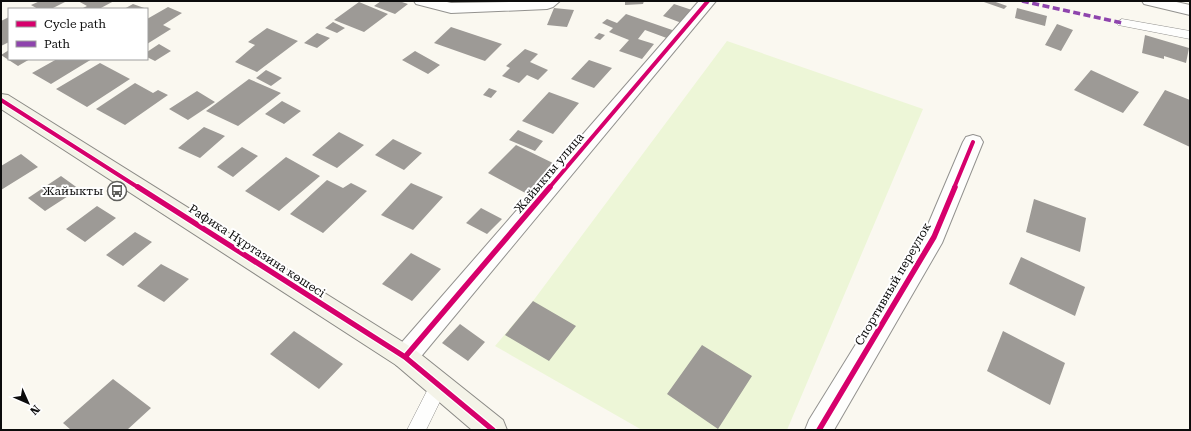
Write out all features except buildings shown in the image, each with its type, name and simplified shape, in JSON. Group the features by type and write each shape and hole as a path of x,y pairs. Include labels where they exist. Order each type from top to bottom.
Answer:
{"street":[{"path":"422,1 451,8 547,4 552,1"},
{"name":"Жайыкты улица","path":"405,357 708,1"},
{"path":"1150,1 1190,10"},
{"name":"Рафика Нұртазина көшесі","path":"1,100 405,357 493,430"},
{"name":"Спортивный переулок","path":"819,430 934,237 973,142"}],"lane":[{"path":"1122,23 1190,35"},
{"path":"416,430 439,385"}],"green space":[{"path":"727,41 923,109 787,430 642,430 495,346 533,301"}],"marked path":[{"path":"1022,1 1122,23"}],"cycle path":[{"path":"405,357 708,1"},
{"path":"1,100 405,357 493,430"},
{"path":"819,430 934,237 973,142"}],"place":[{"name":"Жайыкты","path":"117,191"}]}
